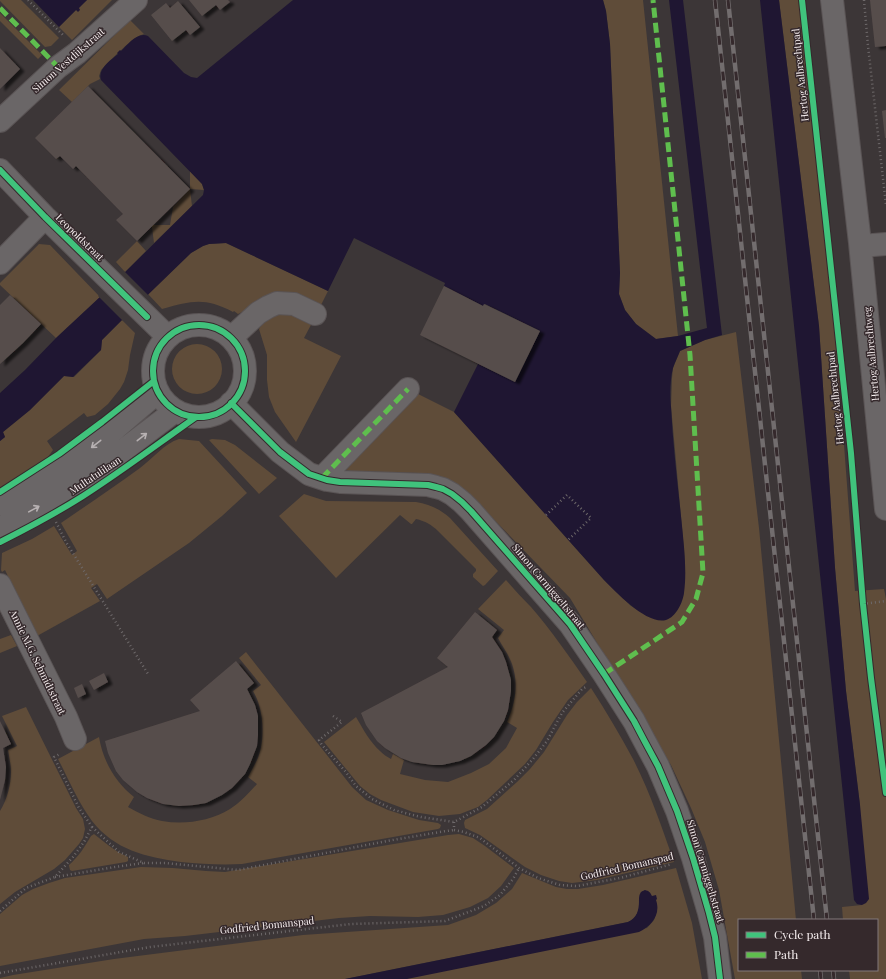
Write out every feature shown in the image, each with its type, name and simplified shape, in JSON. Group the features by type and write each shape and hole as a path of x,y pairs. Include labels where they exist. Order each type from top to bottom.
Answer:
{"street":[{"name":"Simon Vestdijkstraat","path":"0,121 58,67 77,53 136,0"},
{"name":"Hertog Aalbrechtweg","path":"832,0 861,246 886,509"},
{"name":"Leopoldstraat","path":"0,170 45,217 168,337"},
{"path":"0,263 45,217"},
{"path":"861,246 886,244"},
{"path":"231,338 258,313 277,303 294,304 315,314"},
{"path":"193,325 206,325 220,330 231,338 240,350 244,363 244,378 240,392 231,403 221,411 209,416 196,417 186,415 168,406 158,392 154,381 153,369 155,357 160,346 168,337 179,329 193,325"},
{"path":"331,480 408,389"},
{"path":"0,504 38,484 80,456 158,392"},
{"name":"Simon Carmiggeltstraat","path":"231,403 280,452 310,474 331,480 428,485 443,489 458,498 570,624 634,721 658,766 693,858 715,936 720,979"},
{"name":"Multatulilaan","path":"0,528 53,499 96,471 176,411"},
{"name":"Annie M.G. Schmidtstraat","path":"0,585 75,738"}],"path":[{"path":"28,0 63,35 77,53"},
{"path":"864,0 886,206"},
{"path":"546,515 567,495 591,518 568,540"},
{"path":"56,521 66,542 148,674"},
{"path":"864,611 863,602 886,601"},
{"path":"333,716 342,722 319,740 356,786 372,799 394,810 421,817 454,822 482,807 514,780 547,741 562,713 582,689 604,674"},
{"path":"454,822 454,830"}],"shaded area":[{"path":"0,0 21,0 59,38 51,46 45,47"},
{"path":"33,0 87,0 79,8 80,10 78,12 76,10 59,27"},
{"path":"87,0 112,0 72,40 59,27 76,10 80,10 78,8"},
{"path":"293,0 603,0 606,11 610,44 620,273 619,294 625,310 636,324 656,339 678,336 707,328 669,0 683,0 722,335 705,340 680,351 672,372 670,393 674,452 684,542 685,576 682,601 676,613 670,618 666,620 658,620 650,618 633,607 616,592 454,412 478,364 515,382 540,331 485,304 483,306 444,286 445,283 354,238 328,291 226,243 209,244 203,246 191,253 102,340 101,350 73,377 64,376 30,410 3,432 5,437 0,441 0,393 203,195 204,190 202,184 101,80 101,72 108,62 118,54 117,53 120,50 121,51 133,39 144,35 148,36 184,73 191,77 197,78"},
{"path":"603,0 643,0 678,336 656,339 636,324 625,310 619,294 620,273 610,44 606,11"},
{"path":"760,0 779,0 819,326 835,568 846,691 860,805 869,899 862,905 857,904 854,900"},
{"path":"779,0 800,0 825,228 839,378 855,591 884,589 886,599 886,979 850,979 849,971 878,971 878,919 843,919 842,907 862,905 860,805 846,691 835,568 819,326"},
{"path":"0,13 42,55 38,59 0,21"},
{"path":"130,20 144,34 134,39 122,49 101,70 99,76 100,79 90,84 72,102 59,90"},
{"path":"190,171 202,184 204,190 190,189"},
{"path":"190,189 192,206 154,243 153,225 170,225 173,207"},
{"path":"137,241 146,251 125,272 116,262"},
{"path":"226,243 328,291 319,309 252,307 238,314 234,311 233,312 223,307 206,302 190,302 162,309 148,294 191,253 209,244"},
{"path":"39,244 50,245 100,297 56,338 0,285 0,283"},
{"path":"283,311 312,323 304,338 341,356 296,442 275,412 269,397 267,355 259,329 264,320"},
{"path":"122,320 135,333 128,370 120,389 108,404 95,415 87,417 84,413 47,441 53,450 45,461 0,488 0,441 5,437 3,432 30,410 64,376 74,377 101,350 102,340"},
{"path":"736,332 759,528 796,919 738,919 738,971 801,971 802,979 735,979 719,890 705,842 691,808 671,765 570,598 475,500 445,479 429,474 418,473 346,470 348,465 416,393 454,412 604,580 631,606 656,619 685,574 671,406 673,368 680,351 705,340"},
{"path":"197,344 206,346 217,355 222,369 220,378 211,389 197,394 188,392 177,383 172,369 174,360 183,349"},
{"path":"179,439 199,441 247,493 189,543 107,599 97,584 91,588 100,601 37,636 5,570 2,572 1,570 2,553 32,539 54,526 72,555 77,551 61,523 140,468 169,444"},
{"path":"209,440 225,440 235,445 277,478 259,494"},
{"path":"304,494 326,501 416,502 425,504 442,512 450,518 498,571 483,586 473,577 476,569 436,529 425,522 416,519 411,524 400,515 336,578 279,516"},
{"path":"506,580 546,625 587,682 568,700 536,750 525,764 478,807 460,814 439,816 413,812 381,800 370,794 360,786 324,742 356,717 364,731 381,752 391,759 393,754 404,760 400,774 425,780 448,782 471,773 489,764 506,748 517,728 507,722 515,694 516,686 514,671 509,657 498,638 504,630 478,609"},
{"path":"11,635 17,646 0,653 0,639"},
{"path":"246,652 352,787 366,800 388,810 419,820 438,823 441,825 440,828 242,864 204,864 155,858 121,845 101,831 82,806 58,759 99,737 103,754 111,770 121,785 134,797 128,807 153,819 171,822 188,822 206,819 234,807 257,784 248,777 257,760 262,740 261,712 253,691 261,685 239,658"},
{"path":"591,688 618,732 645,784 674,862 597,880 572,883 559,881 541,875 525,867 480,835 465,828 464,823 465,820 487,809 530,769 544,752 567,715"},
{"path":"26,707 76,808 83,819 85,829 83,838 65,860 54,869 15,892 0,904 0,811 7,797 10,782 11,769 8,750 17,746 2,716"},
{"path":"94,834 118,852 128,857 128,861 72,871 70,870 69,865 79,855 91,836"},
{"path":"459,834 473,838 514,868 501,886 488,898 470,907 443,915 418,917 370,916 339,918 185,936 144,939 0,966 0,914 22,895 33,889 65,878 141,867 225,872"},
{"path":"676,868 692,923 702,979 380,979 647,928 654,920 657,911 639,909 635,917 628,922 345,979 0,979 13,975 114,959 303,935 448,925 476,915 496,903 512,889 522,873 556,887 578,889 603,885"},
{"path":"645,890 652,896 656,895 657,910 651,923 639,932 407,979 345,979 628,922 634,918 637,913 641,892"}],"pier":[{"path":"124,271 149,296 123,321 98,296"}],"building":[{"path":"189,0 228,0 230,2 220,10 216,5 202,16"},
{"path":"870,0 886,0 886,46 875,47"},
{"path":"178,1 200,27 190,35 186,30 172,41 151,15 166,3 170,8"},
{"path":"0,48 20,69 0,89"},
{"path":"88,86 190,189 137,241 116,220 123,214 76,166 73,169 60,156 56,159 35,138"},
{"path":"886,110 886,138 885,138 882,111"},
{"path":"444,286 483,306 484,304 540,331 515,382 420,335"},
{"path":"10,295 41,324 0,364 0,305"},
{"path":"475,612 497,630 492,637 502,652 511,680 508,710 504,721 494,737 486,745 471,756 460,761 442,765 433,765 412,762 401,758 377,741 366,725 361,713 448,667 437,658"},
{"path":"236,661 254,683 247,689 255,705 258,716 257,746 245,774 232,788 222,795 206,803 194,805 179,806 163,804 147,798 137,792 123,780 116,771 108,753 105,741 200,711 190,700"},
{"path":"104,673 108,682 94,690 89,681"},
{"path":"82,684 86,694 78,698 74,688"},
{"path":"0,721 11,744 3,748 6,767 5,780 0,800"}],"railway":[{"path":"715,0 814,919"},
{"path":"728,0 827,919"},
{"path":"820,971 821,979"},
{"path":"833,971 834,979"}],"marked path":[{"path":"604,674 682,622 696,599 703,573 690,355 653,0"},
{"path":"0,8 58,67"},
{"path":"322,478 408,389"}],"cycle path":[{"name":"Hertog Aalbrechtpad","path":"802,0 851,453 863,604 886,793"},
{"path":"0,170 45,217 147,317"},
{"path":"199,325 216,329 231,339 241,354 245,371 241,388 231,403 216,413 199,417 182,413 167,403 157,388 153,371 157,354 167,339 182,329 199,325"},
{"path":"0,492 59,454 154,381"},
{"path":"231,403 280,452 309,474 327,480 340,482 428,485 443,489 452,494 471,511 570,624 634,721 658,766 677,811 693,858 715,937 720,979"},
{"path":"0,542 83,496 196,417"}]}
